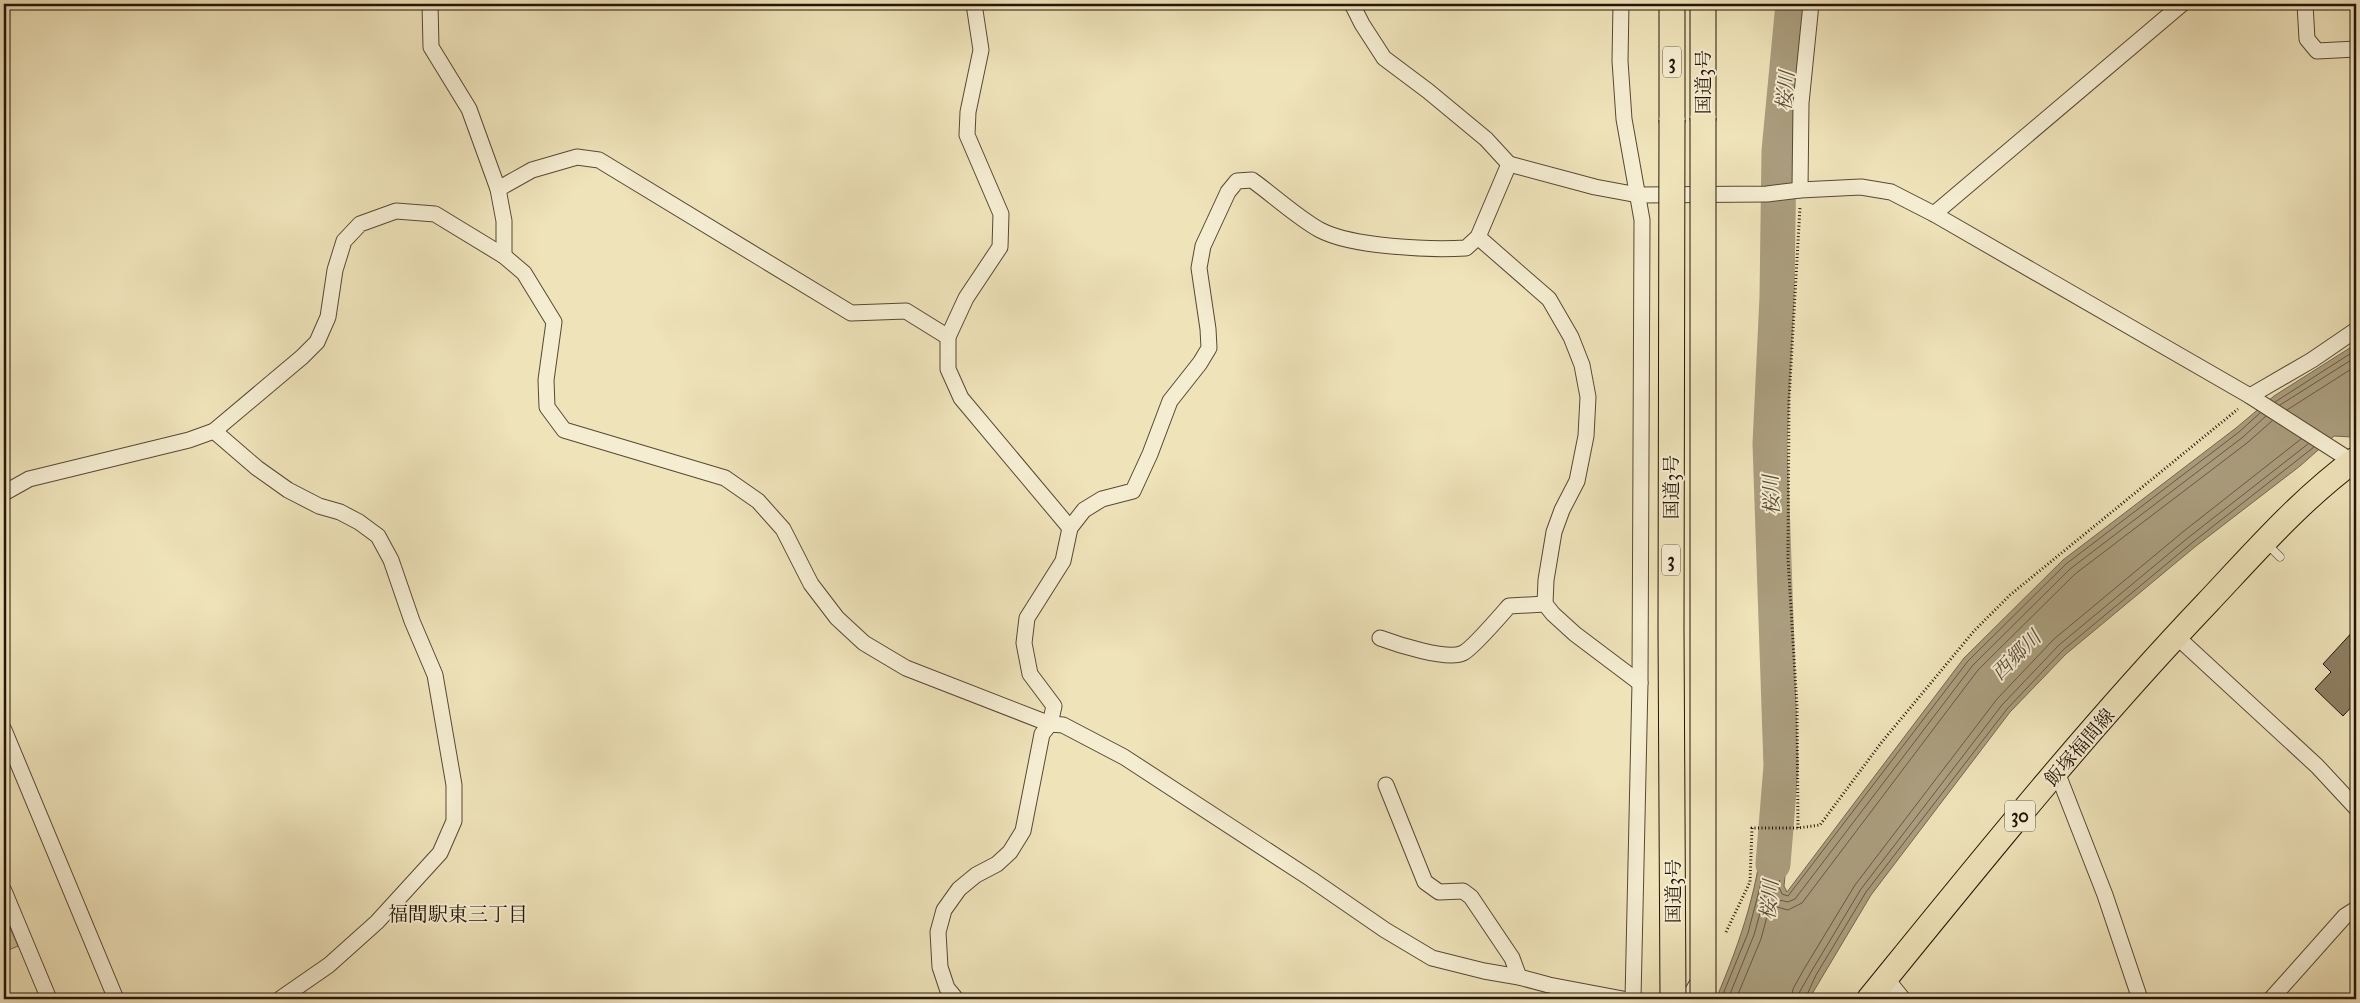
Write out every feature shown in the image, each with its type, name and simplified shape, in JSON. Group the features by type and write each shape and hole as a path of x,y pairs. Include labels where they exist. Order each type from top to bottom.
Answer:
{"highway":[{"name":"国道3号","path":"1672,4 1671,630 1673,999"},
{"name":"国道3号","path":"1703,4 1703,999"},
{"path":"1703,891 1713,999"}],"main road":[{"name":"30","path":"2176,636 2272,550 2354,460"},
{"name":"飯塚福間線","path":"1869,999 2057,772 2176,636"}],"street":[{"path":"430,4 431,48 469,109 498,189 504,220 504,256"},
{"path":"974,4 981,50 968,112 967,135 1001,214 1000,247 966,298 948,337 948,369 961,398 1070,528"},
{"path":"1352,4 1362,24 1384,58 1428,90 1486,139 1509,164 1594,187 1638,195 1767,194 1795,190 1861,188 1891,192 1934,214 2253,398 2331,448 2354,460"},
{"path":"1621,4 1620,61 1624,119 1642,220 1640,683 1633,999"},
{"path":"1795,190 1811,4"},
{"path":"1934,214 2182,4"},
{"path":"2305,4 2307,39 2317,51 2356,49"},
{"path":"498,189 532,170 577,157 599,160 851,313 906,312 948,337"},
{"path":"956,999 947,988 940,967 938,932 944,910 959,889 976,875 998,864 1010,852 1023,831 1042,734 1050,724 1054,706 1030,674 1024,643 1027,618 1063,561 1070,528 1084,510 1102,499 1133,491 1150,454 1170,401 1200,363 1209,348 1199,268 1203,246 1228,192 1237,181 1252,180 1320,230 1362,243 1443,249 1466,248 1478,236 1509,164"},
{"path":"4,493 29,479 189,440 214,431 302,357 316,342 328,317 335,270 344,241 360,224 396,211 435,214 504,256 524,273 554,322 546,380 547,407 564,430 725,478 758,501 783,529 811,584 837,618 864,643 906,668 1050,724 1063,725 1124,757 1311,879 1384,930 1432,958 1549,985 1623,999"},
{"path":"1478,236 1549,299 1571,337 1582,365 1588,397 1586,436 1577,481 1562,510 1554,532 1546,580 1545,604 1575,634 1640,683"},
{"path":"2253,398 2356,330"},
{"path":"214,431 257,468 288,490 319,506 340,512 359,522 378,536 391,560 412,621 435,675 454,785 454,821 440,853 378,922 329,965 280,999"},
{"path":"1380,638 1404,647 1451,656 1464,653 1509,606 1545,604"},
{"path":"2176,636 2317,766 2356,808"},
{"path":"4,730 116,999"},
{"path":"2057,772 2105,895 2140,999"},
{"path":"1386,786 1425,882 1438,892 1463,891 1471,897 1512,958 1519,977"},
{"path":"4,894 49,999"},
{"path":"2271,999 2327,935 2345,916 2356,909"},
{"path":"1688,999 1713,958"},
{"path":"1886,978 1903,999"}],"path":[{"path":"1795,190 1789,400 1788,538 1797,707 1798,828"},
{"path":"1713,958 1750,882 1752,828 1820,826 1881,743 1974,631 2010,595 2253,398"}],"shaded area":[{"path":"4,914 18,946 4,952"}],"water":[{"name":"西郷川","path":"2356,344 2356,434 2352,437 2334,436 2300,466 2196,546 2066,654 2010,712 1871,895 1809,999 1716,999 1734,955 1754,888 1759,865 1764,817 1791,815 1784,886 1787,892 1964,658 2063,560 2236,428 2274,396"}],"building":[{"path":"2356,628 2356,702 2343,716 2315,689 2331,672 2323,664"}],"waterway":[{"name":"桜川","path":"1773,864 1781,766 1770,444 1777,297 1779,151 1793,4"}],"district":[{"name":"福間駅東三丁目","path":"458,914"}]}
